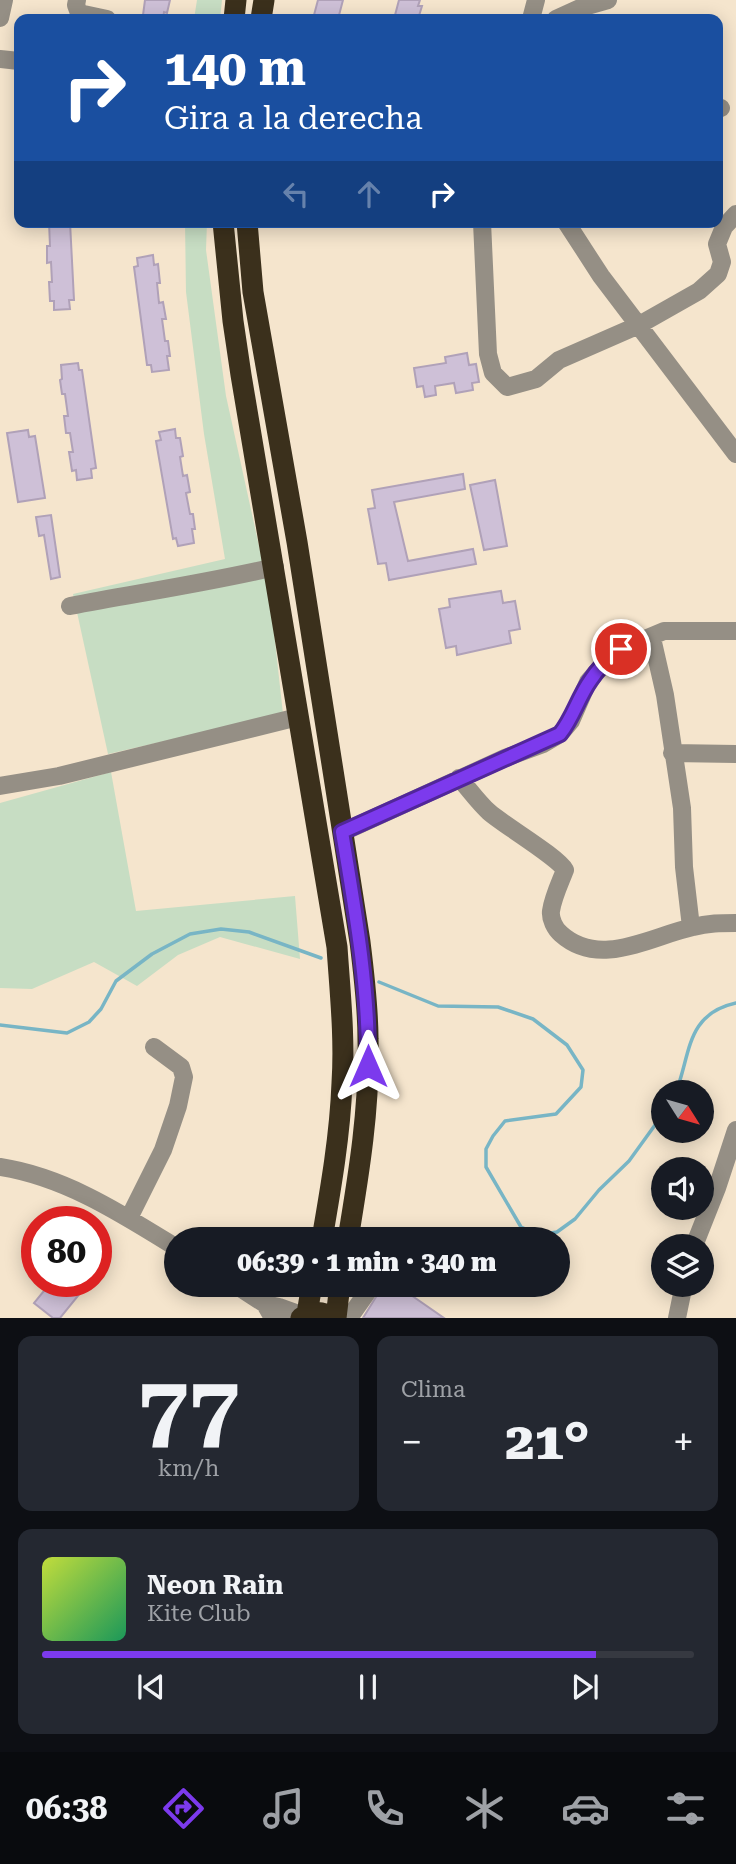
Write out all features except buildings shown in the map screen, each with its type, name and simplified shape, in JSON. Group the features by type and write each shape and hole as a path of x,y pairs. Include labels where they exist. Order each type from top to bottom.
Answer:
{"highway":[{"path":"224,228 239,362 337,947 343,1080 339,1131 323,1227"},
{"path":"248,228 253,292 297,542 360,942 368,1040 367,1093 350,1227"},
{"path":"309,1297 304,1316 319,1312 335,1318 338,1297"}],"street":[{"path":"0,19 4,0"},
{"path":"77,0 79,13 84,14"},
{"path":"567,14 608,0"},
{"path":"482,228 488,354 493,373 507,387 536,379 559,360 639,325 699,291 718,274 722,262 717,244 724,226 736,214"},
{"path":"570,228 601,276 735,450"},
{"path":"70,606 172,586 213,582 275,567"},
{"path":"342,832 459,778 543,744 560,734 570,721 589,682 607,660 621,649 664,631 736,631"},
{"path":"652,638 665,695 682,808 684,867 691,927"},
{"path":"0,786 59,776 299,717"},
{"path":"672,753 736,754"},
{"path":"459,778 489,811 561,863 565,870 551,913 555,929 568,941 592,949 617,949 691,927 736,923"},
{"path":"129,1218 163,1150 178,1106 184,1077 181,1067 154,1047"},
{"path":"699,1234 736,1130"},
{"path":"0,1167 51,1181 94,1199 164,1240"},
{"path":"251,1297 269,1311 279,1307 304,1316"},
{"path":"349,1318 364,1297"},
{"path":"677,1318 681,1297"}],"green space":[{"path":"197,0 222,0 221,14 195,14"},
{"path":"185,228 207,228 206,250 226,396 270,596 283,714 108,754 73,594 225,559 204,434 186,292"},
{"path":"111,772 136,911 295,896 300,959 220,937 178,955 137,986 94,962 32,989 0,988 0,803"}],"waterway":[{"path":"0,1025 67,1033 89,1022 101,1009 116,981 152,954 190,934 221,929 249,932 321,958"},
{"path":"379,982 438,1006 498,1007 533,1019 567,1045 583,1070 581,1087 556,1114 505,1121 486,1149 486,1167 521,1227 539,1235 557,1232 575,1219 599,1190 629,1161 651,1131"},
{"path":"680,1080 688,1050 699,1026 720,1008 736,1003"}],"route":[{"path":"368,1066 366,994 342,832 459,778 543,744 560,734 570,721 589,682 607,660 621,649"}]}
